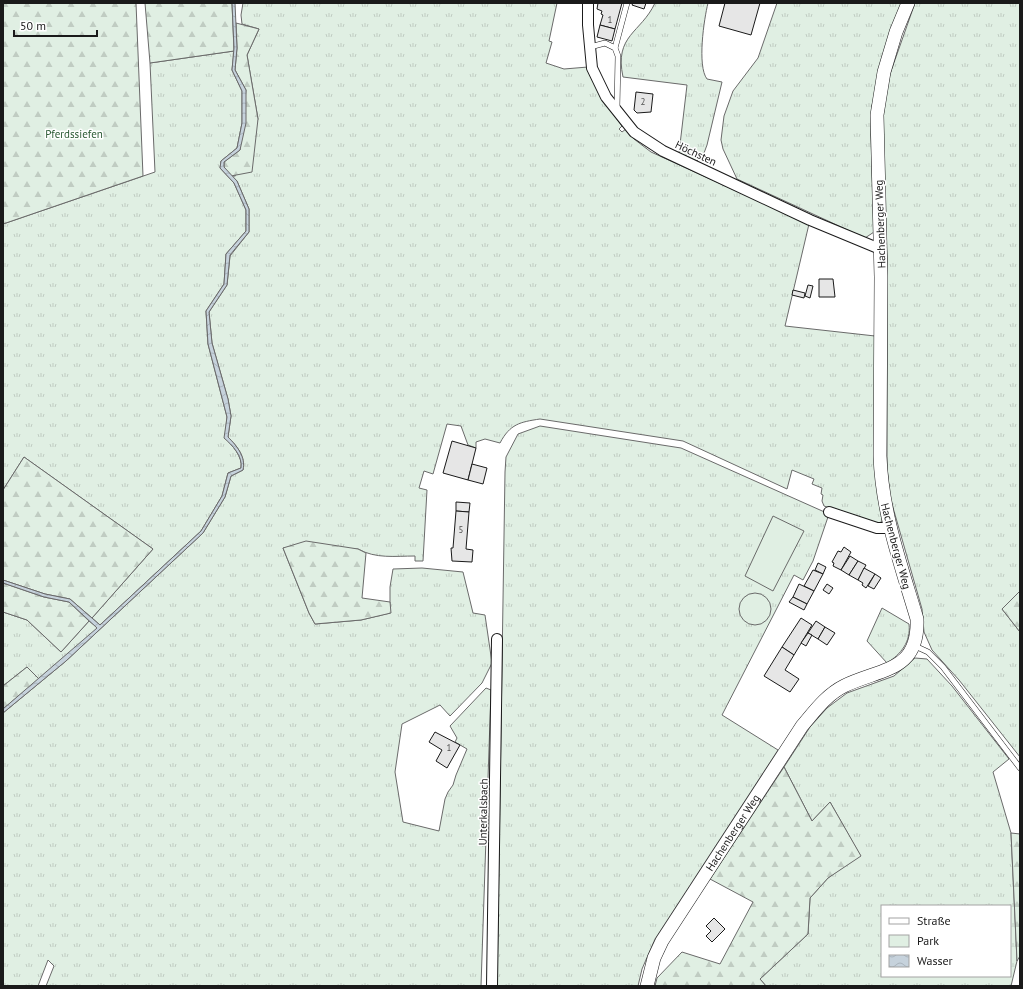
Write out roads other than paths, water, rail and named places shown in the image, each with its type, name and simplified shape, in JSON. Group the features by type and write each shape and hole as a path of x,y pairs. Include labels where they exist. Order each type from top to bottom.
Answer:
{"street":[{"name":"Höchsten","path":"588,3 589,47 592,68 606,97 634,132 663,151 810,220 880,249"},
{"name":"Hachenberger Weg","path":"647,986 654,958 662,941 802,726 829,696 843,686 891,669 903,661 915,646 917,619 890,528 881,480 880,456 880,249 877,115 884,72 896,32 908,3"},
{"path":"828,512 877,528 890,528"},
{"name":"Unterkalsbach","path":"492,986 497,639"}],"lane":[{"path":"617,112 618,56 615,48 627,3"},
{"path":"589,47 605,43 615,48"},
{"path":"915,646 928,652 943,667 1020,768"}],"water":[{"path":"232,3 235,3 237,48 235,70 246,90 246,123 240,150 224,162 224,167 237,181 249,209 249,232 230,255 227,285 209,312 212,343 228,399 231,416 228,437 242,456 244,465 243,470 231,476 225,497 203,533 66,661 3,713 3,709 97,628 69,602 44,597 3,583 3,580 45,594 70,599 100,625 201,531 222,496 228,473 241,468 239,455 224,438 227,417 208,344 206,311 224,284 226,254 246,231 246,210 234,183 220,168 221,161 237,148 242,123 242,91 232,70 234,48"}],"park label":[{"name":"Pferdssiefen","path":"74,134"}]}
